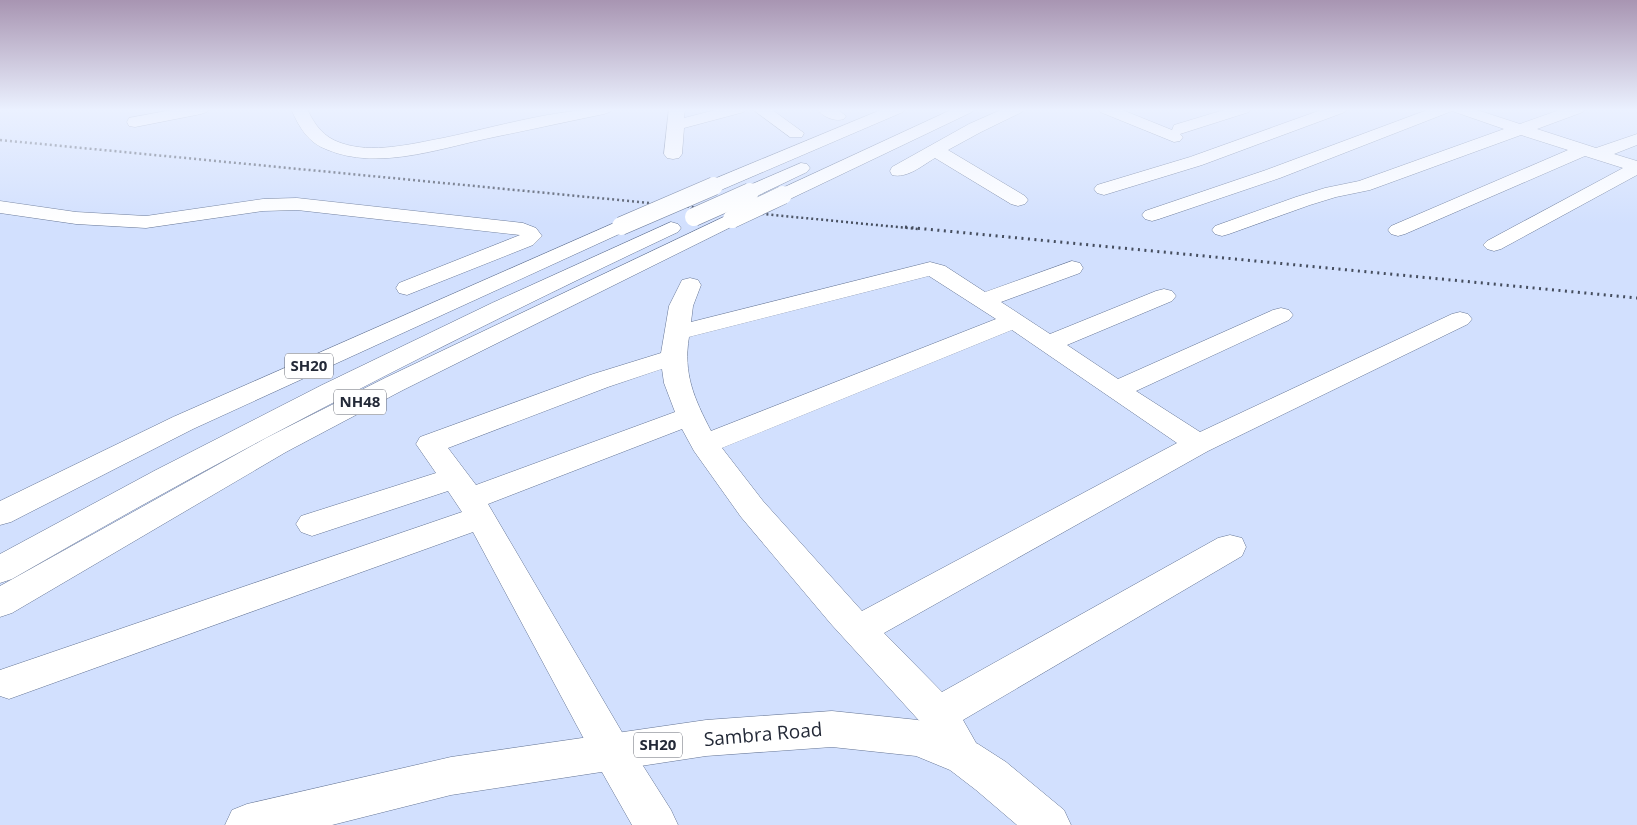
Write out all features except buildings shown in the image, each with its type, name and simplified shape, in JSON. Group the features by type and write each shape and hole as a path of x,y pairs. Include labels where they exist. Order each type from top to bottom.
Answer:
{"main road":[{"path":"335,148 359,152 387,153 421,148"},
{"path":"673,154 674,148"},
{"name":"SH20","path":"0,514 183,423 621,226 806,148"},
{"name":"NH48","path":"0,570 256,430 442,335 847,148"},
{"name":"NH48","path":"0,603 276,445 403,379 884,148"},
{"path":"899,171 940,148"},
{"path":"1104,189 1196,161 1233,148"},
{"path":"1152,215 1273,174 1343,148"},
{"path":"1222,230 1317,197 1363,186 1473,148"},
{"path":"1576,148 1637,168"},
{"path":"1398,230 1590,152 1606,148"},
{"path":"935,150 1018,200"},
{"path":"1494,244 1637,168"},
{"path":"0,207 76,218 146,222 174,220 263,205 297,204 484,224 523,230 529,232 532,236 526,241 407,288"},
{"path":"984,300 1072,268"},
{"path":"656,825 612,752 468,498 430,444 599,382 676,344 753,315 924,269 936,271 1016,320 1114,390 1198,444"},
{"path":"690,285 681,306 676,344 677,383 704,444 752,508 859,630 938,714 964,757"},
{"path":"1048,344 1164,296"},
{"path":"1114,390 1281,316"},
{"path":"859,630 1198,444 1460,319"},
{"path":"704,444 1016,320"},
{"path":"9,683 468,498 690,416"},
{"path":"312,524 468,498"},
{"path":"938,714 1230,547"},
{"name":"Sambra Road","path":"247,825 451,776 706,738 832,729 918,738 964,757 991,776 1050,825"}],"railway":[{"path":"77,148 918,229"},
{"path":"905,227 1637,298"}]}
